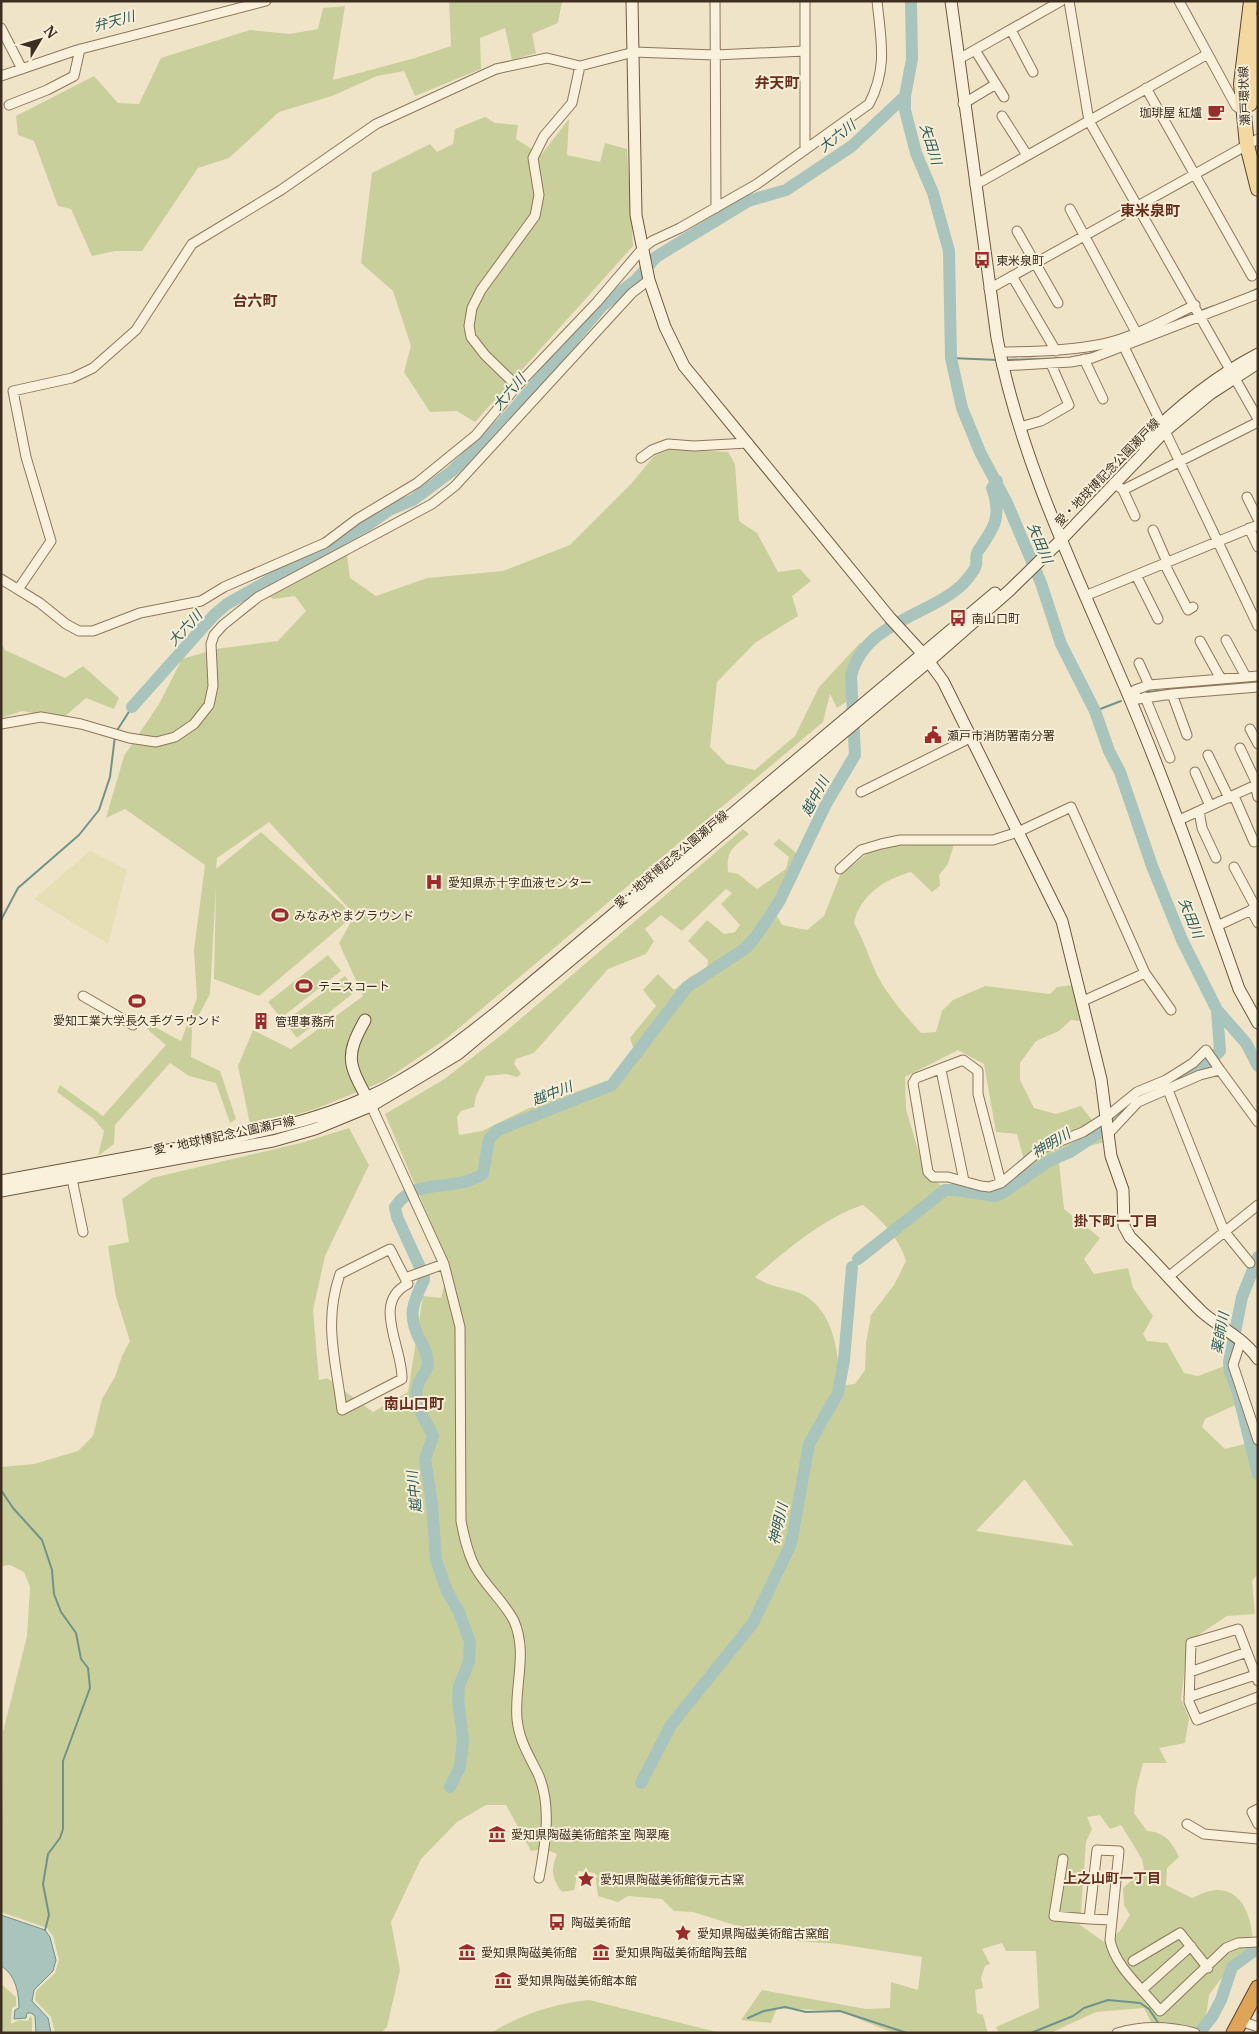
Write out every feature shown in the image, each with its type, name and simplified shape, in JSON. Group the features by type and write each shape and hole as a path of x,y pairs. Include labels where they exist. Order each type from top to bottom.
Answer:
{"highway":[{"path":"1237,2027 1258,1988"}],"main road":[{"name":"瀬戸環状線","path":"1251,1 1242,62 1242,110 1258,160"},
{"name":"瀬戸環状線","path":"1258,23 1255,77 1250,101 1258,189"}],"street":[{"path":"1,76 80,49 266,1"},
{"path":"632,1 636,215 649,278 665,327 684,366 943,681 1062,921 1102,1084 1111,1156 1123,1190 1124,1226 1130,1237 1203,1312 1241,1340 1256,1354"},
{"path":"715,1 716,208"},
{"path":"805,1 805,150"},
{"path":"1,579 19,588 79,632 93,631 158,609 201,601 224,586 325,543 357,519 417,483 476,435 517,386 652,241 716,208 757,184 869,104 878,86 883,55 877,1"},
{"path":"951,1 989,289 1001,360 1020,426 1059,537 1137,699 1170,758"},
{"path":"958,59 1061,1"},
{"path":"1068,1 1089,120 1137,207 1195,305 1258,421 1179,462 1119,486 1135,516"},
{"path":"1179,1 1206,54 1236,106 1242,110"},
{"path":"1,28 22,69"},
{"path":"1011,30 1033,72"},
{"path":"9,106 74,76 80,49"},
{"path":"975,50 1004,97"},
{"path":"19,588 51,541 26,457 13,391 72,378 93,368 136,330 192,244 281,190 376,124 496,70 547,58 580,66 634,52 715,55 805,51"},
{"path":"975,185 1206,54"},
{"path":"517,386 485,356 471,337 469,326 472,308 481,290 535,216 539,195 533,158 544,136 572,103 580,66"},
{"path":"964,104 996,84"},
{"path":"1146,88 1252,276"},
{"path":"1002,116 1027,155"},
{"path":"989,289 1253,141"},
{"path":"1070,209 1136,332"},
{"path":"1017,231 1058,303"},
{"path":"1012,276 1056,351"},
{"path":"1,724 41,717 81,724 129,738 156,742 175,737 194,724 209,705 213,686 211,644 214,634 223,625 258,597 426,508 455,486 632,294 649,278"},
{"path":"1001,360 1051,364 1084,359 1124,347 1258,294"},
{"path":"1001,360 1104,344 1136,332 1195,305"},
{"path":"1124,347 1258,626"},
{"name":"愛・地球博記念公園瀬戸線","path":"1232,375 1258,354"},
{"path":"1084,359 1103,399"},
{"name":"愛・地球博記念公園瀬戸線","path":"1,1191 313,1119 369,1102 453,1048 926,658 1008,587 1201,390 1258,363"},
{"path":"1020,426 1041,421 1069,405 1051,364"},
{"name":"愛・地球博記念公園瀬戸線","path":"1059,537 1119,486 1163,427"},
{"path":"641,458 652,450 668,444 694,446 748,443"},
{"path":"1247,497 1258,519"},
{"path":"1086,596 1254,527 1258,547"},
{"path":"1153,530 1188,610 1194,608"},
{"path":"1136,575 1158,619"},
{"path":"1226,640 1246,677"},
{"path":"1200,641 1221,679"},
{"path":"1139,663 1149,685"},
{"path":"1258,676 1149,685 1135,690 1177,821 1239,988 1258,1023"},
{"path":"1137,699 1172,694 1258,687"},
{"path":"1172,694 1187,734"},
{"path":"1250,729 1258,744"},
{"path":"861,792 970,738"},
{"path":"1240,748 1257,784 1258,797"},
{"path":"1208,755 1254,842"},
{"path":"1195,772 1210,806"},
{"path":"1177,821 1257,784"},
{"path":"840,869 861,850 900,840 993,840 1018,832 1071,807 1145,973 1171,1010"},
{"path":"1199,812 1202,828 1216,858"},
{"path":"1234,867 1255,908 1258,923"},
{"path":"1217,926 1255,908"},
{"path":"1083,1001 1145,973"},
{"path":"84,996 133,1025"},
{"path":"365,1020 352,1044 350,1058 355,1077 419,1206 460,1327 461,1521 465,1542 474,1566 514,1621 521,1654 517,1702 518,1730 539,1777 546,1808 546,1826 539,1878"},
{"path":"1001,1183 978,1094 978,1071 962,1060 954,1062 941,1070 916,1078 913,1083 928,1172 933,1178 948,1177 989,1187 1001,1183 1043,1148 1083,1132 1105,1118 1137,1092 1166,1080 1193,1063 1206,1050 1258,1122"},
{"path":"941,1070 964,1181"},
{"path":"1109,1133 1138,1102 1200,1076 1220,1070"},
{"path":"1168,1090 1224,1231 1250,1263"},
{"path":"71,1174 83,1232"},
{"name":"愛・地球博記念公園瀬戸線","path":"1,1181 71,1174"},
{"path":"1168,1277 1258,1205"},
{"path":"390,1249 405,1278 408,1284 393,1296 389,1311 402,1365 402,1379 342,1410 332,1342 331,1316 332,1296 340,1274 390,1249"},
{"path":"405,1278 440,1265"},
{"path":"1241,1340 1233,1364 1258,1440"},
{"path":"1189,1697 1256,1678 1238,1629 1191,1643 1189,1697 1189,1702 1197,1720 1258,1697"},
{"path":"1190,1672 1247,1652"},
{"path":"1258,1808 1252,1812 1258,1824"},
{"path":"1187,1824 1204,1834 1258,1838"},
{"path":"1089,1919 1097,1850 1119,1851 1110,1940 1112,1950 1125,1972 1143,1989 1160,2012 1208,1968 1226,1948 1238,1943 1258,1942"},
{"path":"1063,1859 1054,1916 1112,1920"},
{"path":"1133,1961 1180,1934 1208,1968"},
{"path":"1143,1989 1191,1946"},
{"path":"1117,2033 1150,2026 1172,2027 1195,2033"},
{"path":"1237,2027 1258,2028"}],"shaded area":[{"path":"90,851 127,870 108,944 34,899"}],"green space":[{"path":"449,1 562,1 558,23 532,34 536,53 512,60 505,28 480,38 481,69 415,96 404,71 377,76 332,96 279,112 229,158 198,168 142,251 115,251 92,256 71,209 58,206 34,141 18,135 16,116 94,76 118,103 139,104 161,58 250,30 290,34 318,29 323,8 345,6 333,80 415,58 451,46"},
{"path":"485,117 495,123 518,125 516,139 541,155 569,119 567,155 600,162 605,143 627,149 633,246 475,422 457,411 430,412 404,372 411,346 393,291 361,263 372,173 430,144 437,152 453,144 455,129"},
{"path":"671,449 728,452 735,464 739,521 757,533 778,572 800,569 811,581 792,596 798,616 755,643 717,682 710,747 727,764 755,770 795,736 819,687 860,643 867,644 851,664 846,702 837,708 830,694 823,722 447,1038 384,1081 318,1108 251,1129 238,1066 253,1030 291,1049 363,996 339,943 355,915 269,822 217,858 216,869 261,832 345,907 345,923 259,996 214,979 216,886 210,994 192,1028 191,1057 220,1071 236,1119 230,1123 216,1083 189,1076 170,1063 115,1125 114,1144 98,1156 104,1131 94,1119 57,1092 60,1085 103,1116 166,1045 147,1029 151,1025 181,1041 197,998 194,950 205,865 125,809 106,818 124,756 159,704 182,659 216,649 278,641 306,611 295,596 273,599 269,596 347,555 350,578 376,596 427,578 503,571 570,545 631,484 654,456"},
{"path":"1,643 5,650 65,678 83,666 119,698 114,709 86,698 63,718 22,711 1,718"},
{"path":"743,829 749,834 732,850 728,859 728,872 738,874 757,889 786,869 789,857 773,844 779,839 799,855 772,907 782,925 807,930 824,916 840,875 868,853 885,846 954,844 948,864 939,875 940,886 932,892 911,872 901,875 883,884 868,896 857,913 854,923 882,984 921,1033 936,1032 942,1011 953,1000 985,986 1050,994 1057,987 1074,985 1081,1021 1071,1020 1059,1031 1036,1041 1020,1063 1020,1080 1034,1108 1056,1114 1081,1106 1105,1137 1105,1142 1058,1154 1064,1209 1100,1238 1084,1259 1094,1274 1128,1268 1133,1288 1153,1316 1143,1334 1147,1341 1167,1343 1184,1373 1198,1376 1227,1365 1242,1402 1205,1419 1202,1427 1225,1449 1245,1444 1258,1454 1258,1574 1252,1581 1255,1614 1227,1616 1188,1642 1181,1699 1189,1718 1185,1743 1159,1748 1167,1763 1143,1763 1136,1790 1134,1813 1147,1831 1159,1833 1167,1839 1179,1857 1167,1868 1166,1885 1192,1898 1212,1890 1228,1892 1236,1896 1246,1911 1252,1929 1254,1948 1232,1964 1209,1995 1204,2032 1179,2025 1151,2022 1144,2008 1096,2012 1050,2033 999,2033 996,2027 1039,2008 1036,1951 1006,1951 1002,1943 982,1949 990,1964 985,1966 981,1978 983,1988 975,1990 977,2013 983,2015 988,2033 893,2033 839,2011 777,2008 771,2023 741,2020 762,1990 866,2009 890,2008 891,1982 918,1990 922,1957 838,1944 782,1940 693,1912 674,1911 662,1899 628,1896 618,1902 598,1896 595,1873 578,1871 574,1890 562,1892 553,1873 557,1854 545,1849 531,1851 506,1805 486,1805 457,1822 421,1859 391,1922 400,1970 387,2027 381,2033 55,2033 51,2017 35,2000 36,1991 55,1973 59,1960 53,1936 47,1928 1,1912 3,1732 27,1636 30,1587 24,1572 10,1565 1,1566 1,1467 34,1464 78,1451 93,1436 102,1399 115,1377 122,1356 130,1341 116,1297 108,1246 129,1242 122,1199 152,1178 301,1143 349,1128 369,1165 325,1256 313,1310 319,1380 327,1378 373,1412 408,1392 423,1296 441,1298 447,1274 439,1242 385,1114 443,1080 504,1033","holes":["726,889 732,893 721,904 740,925 735,932 724,934 707,920 688,941 708,960 707,968 690,977 674,990 658,974 643,990 656,1006 630,1038 634,1050 610,1080 527,1109 482,1131 459,1135 457,1117 461,1111 474,1107 476,1096 486,1076 506,1074 517,1077 521,1074 514,1064 516,1059 534,1053 608,969 646,954 654,941 645,929 661,915 682,931","958,1050 984,1064 996,1132 1017,1134 1026,1168 991,1189 942,1186 925,1174 906,1109 905,1077","863,1205 870,1211 894,1237 906,1261 894,1285 871,1315 866,1343 865,1370 855,1384 840,1386 833,1334 821,1311 813,1301 802,1294 761,1281 755,1277 779,1256 820,1226 849,1210","1025,1480 1074,1546 976,1531","1100,1815 1110,1829 1121,1825 1142,1859 1144,1869 1123,1888 1124,1905 1130,1915 1119,1932 1104,1942 1080,1925 1086,1842 1092,1829 1087,1817"]},
{"name":"テニスコート","path":"328,955 341,971 281,1018 268,1002"},
{"path":"345,976 356,991 297,1038 284,1022"},
{"path":"1,1984 16,1997 16,2006 12,2008 11,2024 19,2020 28,2021 30,2016 32,2018 32,2033 1,2033"},
{"path":"589,2000 721,2033 491,2033 538,2011 563,2004"}],"water":[{"path":"1,1915 45,1930 50,1937 56,1960 53,1971 34,1990 32,2001 48,2018 51,2033 36,2033 35,2016 31,2013 27,2013 26,2018 14,2019 15,2010 19,2008 18,1996 13,1979 6,1969 1,1966"}],"waterway":[{"name":"矢田川","path":"911,1 912,59 905,96 905,110 916,153 933,193 949,251 951,358 962,408 980,452 1007,503 1041,583 1061,644 1095,711 1109,751 1120,772 1152,866 1182,940 1217,1010 1246,1043 1258,1066"},
{"name":"大六川","path":"132,707 214,615 227,604 369,524 389,510 413,500 452,471 503,422 602,306 636,280 656,257 748,201 786,190 852,146 905,96"},
{"path":"1249,293 1258,288"},
{"path":"1200,311 1214,306"},
{"path":"1179,320 1195,313"},
{"path":"1006,360 1070,358 1093,353"},
{"path":"951,358 998,360"},
{"name":"越中川","path":"450,1787 460,1767 463,1740 458,1699 459,1686 469,1662 470,1642 459,1612 447,1591 436,1560 432,1504 425,1459 433,1436 417,1403 416,1396 419,1382 428,1364 427,1355 417,1333 413,1318 414,1304 424,1276 397,1217 395,1207 403,1197 413,1191 460,1183 472,1180 483,1174 489,1139 498,1130 612,1085 687,987 746,948 757,935 779,902 826,804 855,755 851,676 858,658 869,643 883,631 949,595 971,575 975,567 977,553 993,528 995,521 996,506 992,488 997,481"},
{"path":"1146,692 1196,688"},
{"path":"1095,711 1121,701"},
{"path":"116,732 132,707"},
{"path":"1,920 18,888 79,835 99,810 110,777 115,736"},
{"name":"神明川","path":"858,1259 945,1190 995,1196 1001,1194 1049,1161 1070,1152 1103,1130 1137,1097 1200,1069 1220,1051 1217,1010"},
{"name":"薬師川","path":"1258,1257 1242,1297 1229,1362 1258,1474"},
{"path":"852,1267 858,1259"},
{"name":"神明川","path":"641,1783 671,1725 753,1623 791,1544 809,1444 838,1393 844,1360 852,1267"},
{"path":"1,1490 13,1508 42,1540 52,1570 54,1594 61,1612 76,1633 81,1659 88,1668 90,1688 63,1761 63,1829 60,1838 48,1854 43,1884 49,1915 45,1930"},
{"name":"薬師川","path":"1199,2033 1212,2017 1221,2000 1232,1967 1258,1948"},
{"path":"1031,2033 1073,2016 1084,2008 1108,2000 1140,2003 1149,2009 1159,2024"},
{"path":"748,2018 764,2011 785,2007 806,2012 840,2011 907,2033"}],"place":[{"name":"珈琲屋 紅爐","path":"1216,112"},
{"name":"東米泉町","path":"982,260"},
{"name":"南山口町","path":"958,618"},
{"name":"瀬戸市消防署南分署","path":"933,735"},
{"name":"愛知県赤十字血液センター","path":"434,882"},
{"name":"みなみやまグラウンド","path":"280,915"},
{"name":"テニスコート","path":"304,986"},
{"name":"愛知工業大学長久手グラウンド","path":"137,1001"},
{"name":"管理事務所","path":"261,1021"},
{"name":"愛知県陶磁美術館茶室 陶翠庵","path":"497,1834"},
{"name":"愛知県陶磁美術館復元古窯","path":"586,1879"},
{"name":"陶磁美術館","path":"557,1922"},
{"name":"愛知県陶磁美術館古窯館","path":"683,1933"},
{"name":"愛知県陶磁美術館","path":"467,1952"},
{"name":"愛知県陶磁美術館陶芸館","path":"601,1952"},
{"name":"愛知県陶磁美術館本館","path":"503,1980"}],"district":[{"name":"弁天町","path":"777,82"},
{"name":"東米泉町","path":"1150,210"},
{"name":"台六町","path":"255,300"},
{"name":"掛下町一丁目","path":"1116,1221"},
{"name":"南山口町","path":"414,1403"},
{"name":"上之山町一丁目","path":"1112,1878"}],"water label":[{"name":"弁天川","path":"114,21"}]}
